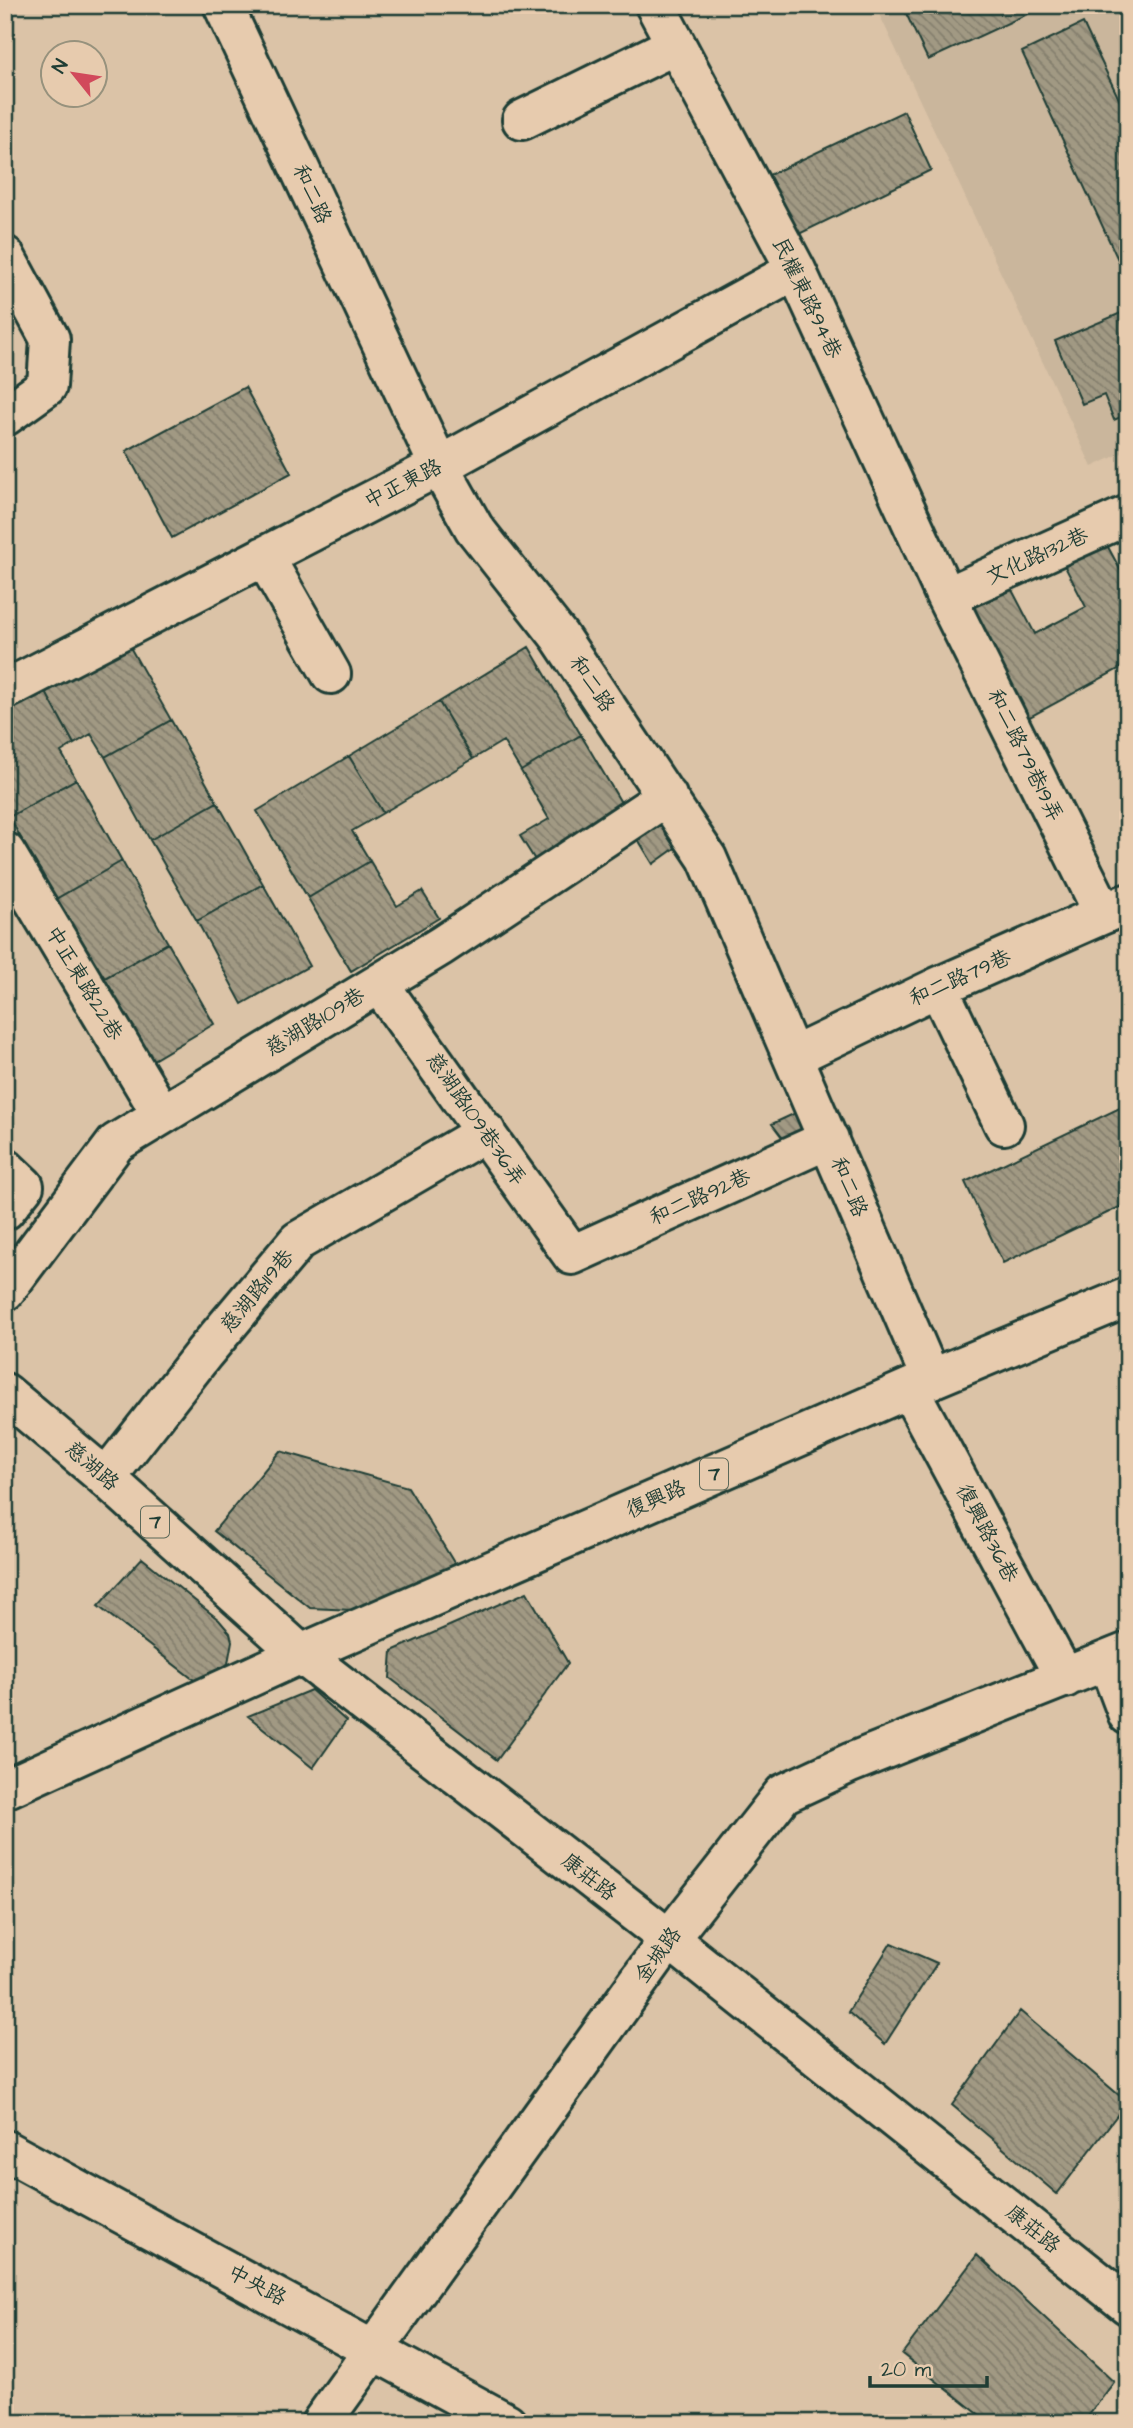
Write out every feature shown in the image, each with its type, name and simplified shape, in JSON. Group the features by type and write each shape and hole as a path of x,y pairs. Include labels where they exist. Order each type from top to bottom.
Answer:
{"street":[{"name":"和二路","path":"223,5 439,466 474,528 559,636 706,858 829,1139 920,1384"},
{"name":"民權東路94巷","path":"655,5 796,270 946,597"},
{"path":"522,120 675,45"},
{"path":"5,256 50,339 47,386 5,416"},
{"name":"中正東路","path":"5,690 439,466 796,270"},
{"name":"文化路132巷","path":"946,597 1128,515"},
{"path":"264,556 331,674"},
{"name":"和二路79巷19弄","path":"946,597 1116,909"},
{"name":"慈湖路109巷","path":"5,1291 116,1143 442,946 667,796"},
{"name":"中正東路22巷","path":"5,852 163,1115"},
{"name":"和二路79巷","path":"794,1056 938,987 1116,909"},
{"name":"慈湖路109巷36弄","path":"379,984 572,1255"},
{"path":"938,987 1004,1125"},
{"name":"慈湖路119巷","path":"106,1478 298,1241 486,1132"},
{"name":"和二路92巷","path":"572,1255 829,1139"},
{"path":"5,1168 24,1186 5,1210"},
{"name":"復興路","path":"301,1654 920,1384 1128,1297"},
{"name":"復興路36巷","path":"920,1384 1065,1678"},
{"name":"慈湖路","path":"5,1393 106,1478 301,1654"},
{"path":"5,1789 301,1654"},
{"name":"康莊路","path":"301,1654 669,1939 1128,2305"},
{"path":"1118,1657 1128,1715"},
{"name":"金城路","path":"321,2423 669,1939 783,1794 850,1763 1118,1657"},
{"name":"中央路","path":"5,2150 507,2423"}],"shaded area":[{"path":"875,5 1128,5 1128,450 1092,467"}],"building":[{"path":"1033,5 1036,10 928,60 903,7"},
{"path":"1083,23 1128,118 1126,277 1022,52"},
{"path":"904,111 931,170 797,235 769,175"},
{"path":"1128,310 1128,414 1114,420 1104,395 1082,404 1055,341"},
{"path":"245,387 291,473 172,538 126,451"},
{"path":"1101,534 1128,584 1128,664 1028,718 970,608 1010,586 1035,634 1086,607 1060,557"},
{"path":"126,640 171,720 105,757 91,734 74,744 43,687"},
{"path":"529,647 581,735 521,771 503,741 473,759 439,702"},
{"path":"43,687 74,744 61,752 76,779 9,817 5,809 5,708"},
{"path":"439,702 473,759 383,813 349,756"},
{"path":"171,720 217,802 150,840 105,757"},
{"path":"581,735 623,806 535,860 520,836 549,819 521,771"},
{"path":"349,756 383,813 352,831 370,861 308,898 257,811"},
{"path":"76,779 122,861 56,899 9,817"},
{"path":"217,802 263,884 197,921 150,840"},
{"path":"659,822 678,846 653,864 636,836"},
{"path":"122,861 168,943 101,980 56,899"},
{"path":"370,861 397,906 422,891 439,918 351,971 308,898"},
{"path":"263,884 309,966 242,1004 197,921"},
{"path":"168,943 214,1024 148,1063 101,980"},
{"path":"1128,1104 1128,1203 1003,1263 965,1182"},
{"path":"804,1109 814,1134 785,1141 772,1124"},
{"path":"280,1451 408,1487 456,1566 353,1610 310,1608 214,1531"},
{"path":"142,1558 219,1620 230,1633 232,1641 228,1663 220,1673 198,1683 98,1606"},
{"path":"527,1592 568,1663 497,1760 390,1678 392,1651"},
{"path":"311,1690 346,1721 313,1768 248,1716"},
{"path":"891,1943 937,1963 885,2044 848,2012"},
{"path":"1020,2011 1127,2102 1057,2194 952,2105"},
{"path":"977,2255 1114,2382 1083,2423 990,2423 902,2354"}]}
